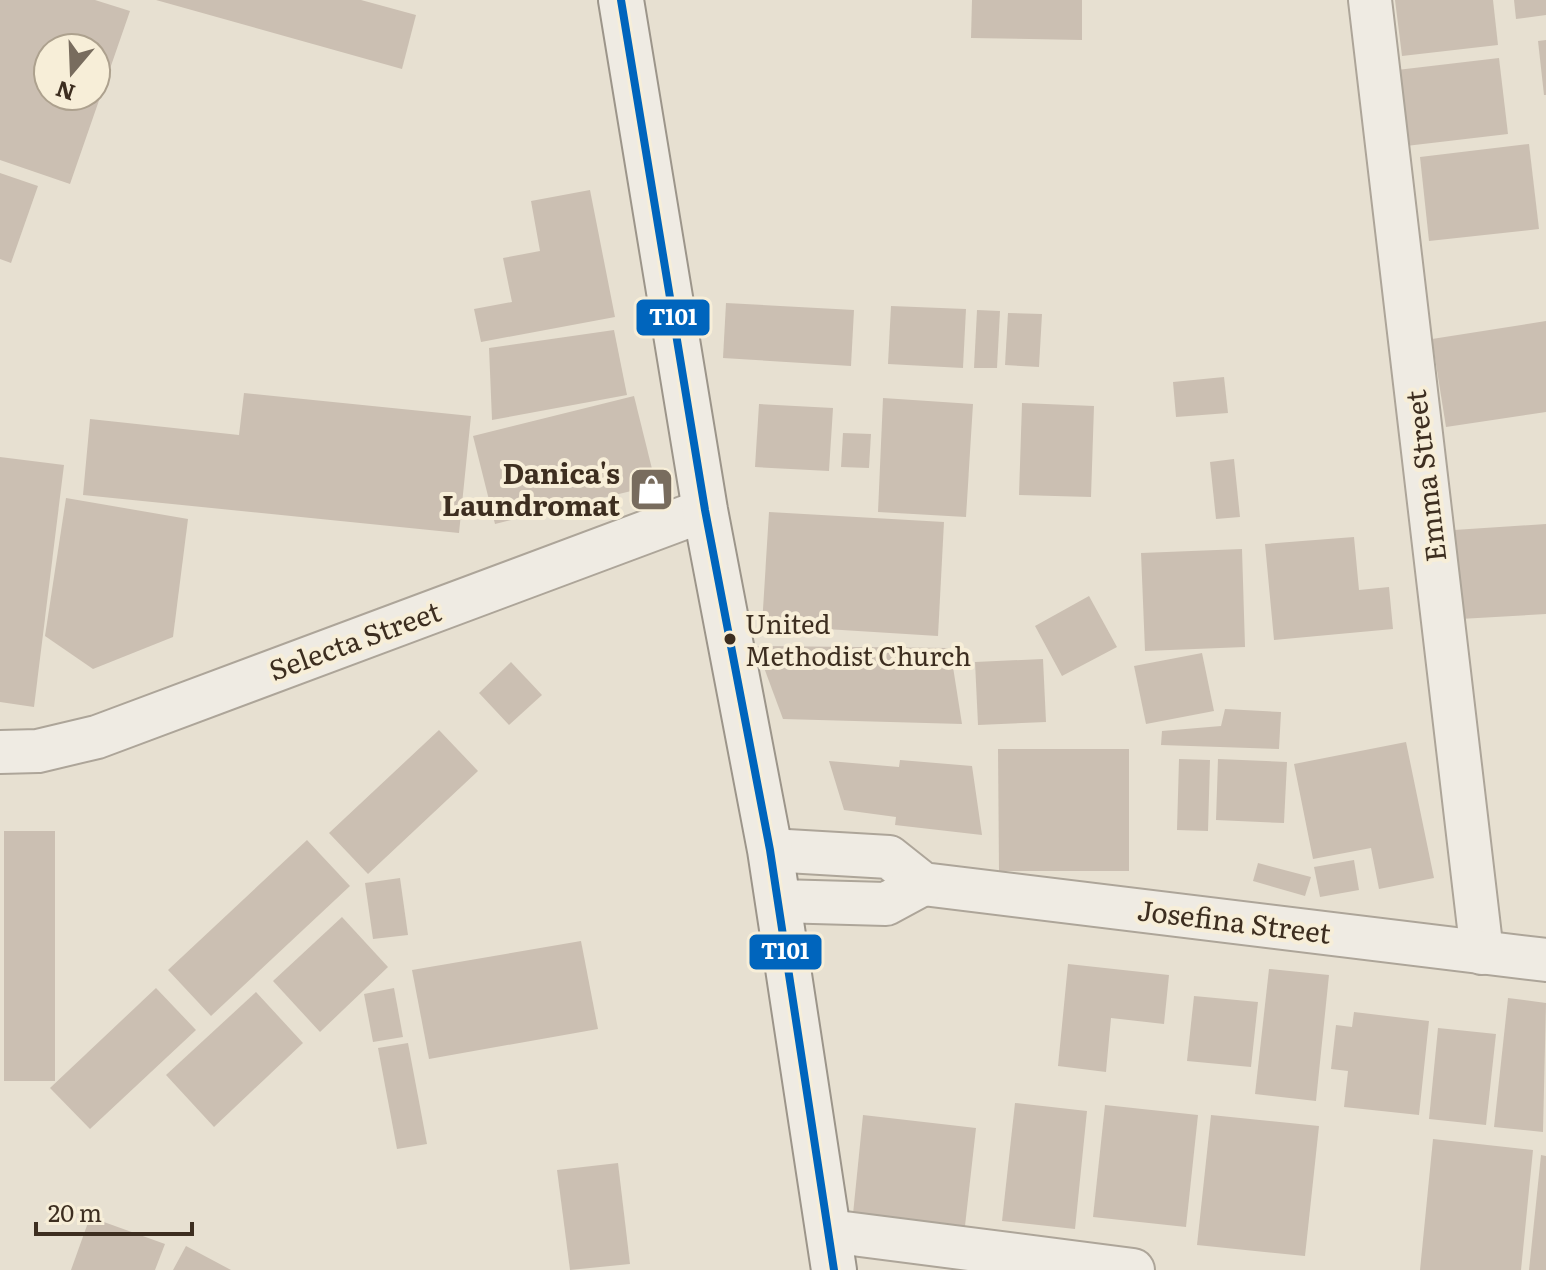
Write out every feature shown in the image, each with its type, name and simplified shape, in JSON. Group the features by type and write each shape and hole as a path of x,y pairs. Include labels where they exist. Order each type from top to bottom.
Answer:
{"main road":[{"path":"621,0 636,111 666,268 705,510 770,850 832,1250"}],"street":[{"name":"Emma Street","path":"1370,0 1482,953"},
{"name":"Selecta Street","path":"0,752 38,751 97,737 705,510"},
{"path":"770,850 889,857 923,884 886,904 778,901"},
{"name":"Josefina Street","path":"923,884 1546,960"},
{"path":"832,1250 1133,1270"}],"building":[{"path":"0,0 95,0 130,11 112,63 112,32 32,32 32,112 95,112 70,184 0,160"},
{"path":"156,0 361,0 416,15 402,69"},
{"path":"972,0 1082,0 1082,40 971,38"},
{"path":"1395,0 1493,0 1498,45 1402,56"},
{"path":"1514,0 1546,0 1546,15 1516,19"},
{"path":"1546,40 1546,95 1544,95 1538,41"},
{"path":"1499,58 1508,134 1406,146 1397,70"},
{"path":"1529,144 1539,229 1429,241 1420,157"},
{"path":"0,173 38,186 11,263 0,259"},
{"path":"590,190 615,317 481,342 474,309 512,302 503,258 540,251 531,201"},
{"path":"726,303 854,310 851,366 723,358"},
{"path":"891,306 966,309 963,368 888,364"},
{"path":"977,310 1000,311 997,368 974,368"},
{"path":"1008,313 1042,314 1039,367 1005,365"},
{"path":"1546,321 1546,412 1446,427 1432,339"},
{"path":"614,330 627,395 492,420 489,348"},
{"path":"1224,377 1228,413 1176,417 1173,382"},
{"path":"244,393 471,416 459,533 83,495 90,419 239,435"},
{"path":"634,396 656,485 495,524 473,436"},
{"path":"883,398 973,404 966,517 878,512"},
{"path":"1022,403 1094,406 1091,497 1019,495"},
{"path":"759,404 833,408 829,471 755,467"},
{"path":"843,433 871,434 869,468 841,467"},
{"path":"0,457 64,465 34,707 0,702"},
{"path":"1234,459 1240,517 1216,519 1210,462"},
{"path":"66,498 188,519 173,637 93,669 45,636"},
{"path":"769,512 944,522 938,636 762,625"},
{"path":"1546,524 1546,614 1460,619 1454,530"},
{"path":"1354,537 1359,590 1389,587 1393,629 1274,640 1265,544"},
{"path":"1242,549 1245,647 1145,651 1141,553"},
{"path":"1089,596 1117,647 1062,676 1035,626"},
{"path":"756,646 950,648 962,724 783,719"},
{"path":"1202,653 1214,711 1146,724 1134,666"},
{"path":"1043,659 1046,722 978,725 975,662"},
{"path":"511,662 542,695 509,725 479,693"},
{"path":"1225,709 1281,712 1279,749 1161,745 1162,731 1221,726"},
{"path":"439,730 478,771 368,874 329,833"},
{"path":"1406,742 1434,878 1379,889 1371,848 1313,859 1294,764"},
{"path":"998,749 1129,749 1129,871 999,871"},
{"path":"1179,759 1210,760 1208,831 1177,830"},
{"path":"1218,759 1287,762 1284,823 1216,820"},
{"path":"900,760 972,766 982,835 895,825 896,817 844,810 829,761 899,767"},
{"path":"4,831 55,831 55,1081 4,1081"},
{"path":"307,840 350,886 211,1016 168,970"},
{"path":"1354,860 1359,890 1320,897 1314,867"},
{"path":"1258,863 1311,877 1305,896 1253,881"},
{"path":"400,878 408,935 373,939 365,883"},
{"path":"342,917 388,967 320,1032 273,981"},
{"path":"581,941 598,1029 429,1059 412,970"},
{"path":"1068,964 1169,975 1164,1024 1111,1018 1106,1072 1058,1066"},
{"path":"1269,969 1329,975 1316,1101 1255,1094"},
{"path":"156,988 196,1030 90,1129 50,1088"},
{"path":"394,988 403,1037 373,1042 364,994"},
{"path":"256,992 303,1043 214,1127 166,1075"},
{"path":"1194,996 1258,1002 1251,1067 1187,1061"},
{"path":"1508,998 1546,1003 1543,1132 1494,1127"},
{"path":"1354,1012 1429,1021 1419,1115 1344,1107 1348,1071 1331,1069 1336,1025 1352,1027"},
{"path":"1438,1028 1496,1034 1486,1125 1429,1119"},
{"path":"408,1043 427,1144 397,1149 378,1048"},
{"path":"1015,1103 1087,1111 1075,1229 1002,1221"},
{"path":"1105,1105 1198,1115 1186,1227 1093,1217"},
{"path":"863,1115 976,1128 965,1226 853,1214"},
{"path":"1211,1115 1319,1126 1305,1256 1197,1245"},
{"path":"1433,1139 1533,1150 1521,1270 1420,1270"},
{"path":"1541,1155 1546,1156 1546,1270 1529,1270"},
{"path":"618,1163 630,1264 570,1270 557,1170"},
{"path":"90,1217 165,1244 155,1270 71,1270"},
{"path":"186,1246 231,1270 173,1270"}],"transit line":[{"name":"T101","path":"621,0 705,510 770,850 834,1270"}],"place":[{"name":"Danica's Laundromat","path":"651,490"},
{"name":"United Methodist Church","path":"730,639"}]}
